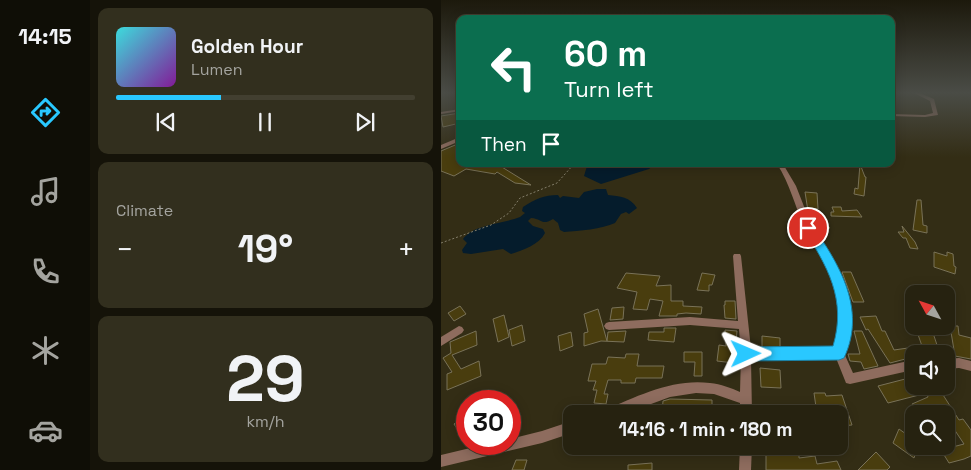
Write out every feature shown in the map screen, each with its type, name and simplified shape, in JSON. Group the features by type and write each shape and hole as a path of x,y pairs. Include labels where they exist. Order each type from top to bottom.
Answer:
{"street":[{"path":"895,115 925,116 936,114"},
{"path":"441,146 456,140"},
{"path":"782,167 796,194 808,228 831,262 839,280 845,312 844,334 839,353 850,379 905,367"},
{"path":"737,256 746,354 746,405"},
{"path":"609,326 689,321 743,325"},
{"path":"441,342 459,330"},
{"path":"746,354 839,353"},
{"path":"955,363 971,366"},
{"path":"632,405 661,394 691,387 710,388 746,399"},
{"path":"441,461 542,437 563,430"},
{"path":"745,455 745,470"}],"path":[{"path":"441,243 491,225 509,212 520,198 557,182 571,167"}],"water":[{"path":"587,167 651,167 601,184 584,176"},
{"path":"606,189 608,195 628,199 637,208 629,214 626,212 621,214 615,223 610,225 576,231 564,232 560,230 558,223 553,219 544,222 531,218 528,221 533,226 543,229 545,233 539,241 530,247 511,254 503,249 471,254 463,253 462,250 467,243 463,239 468,234 481,227 520,217 525,213 522,211 523,207 536,200 553,195 558,195 560,198 563,196 579,198 584,192"}],"building":[{"path":"456,114 456,124 443,127 441,116"},
{"path":"456,145 456,167 502,167 531,185 515,183 497,172 495,174 466,169 454,176 441,171 441,151"},
{"path":"861,167 866,177 864,196 854,194 855,188 858,189"},
{"path":"805,192 817,193 818,209 812,209 830,228 817,230 813,226"},
{"path":"917,200 921,200 923,225 927,226 927,233 913,230"},
{"path":"832,207 841,207 842,211 857,210 862,217 831,216 831,212 834,212"},
{"path":"902,226 915,242 918,249 910,248 906,238 903,238 898,232 904,232"},
{"path":"934,252 947,256 947,252 953,254 954,266 956,267 955,274 934,267"},
{"path":"842,272 851,272 864,302 853,302"},
{"path":"626,273 660,276 656,286 671,285 671,301 683,301 683,306 702,307 701,314 686,313 677,314 677,316 659,316 663,301 650,299 647,310 633,309 637,292 617,288"},
{"path":"702,273 715,275 712,285 709,285 709,291 697,290"},
{"path":"725,301 735,301 736,319 725,318"},
{"path":"460,306 466,314 454,321 448,313"},
{"path":"624,307 623,319 610,320 612,308"},
{"path":"598,309 607,341 608,332 626,331 624,342 601,341 584,346 584,333 588,332 584,314"},
{"path":"504,315 509,337 498,342 493,319"},
{"path":"876,316 882,331 885,331 894,350 905,348 905,359 890,363 868,329 866,330 860,317"},
{"path":"522,325 525,341 512,346 509,330"},
{"path":"955,326 958,326 959,335 971,338 971,359 955,356 955,345 953,345 952,335 955,335"},
{"path":"664,328 676,328 674,342 648,340 649,332 664,332"},
{"path":"725,330 737,331 734,363 717,361 719,345 726,346"},
{"path":"476,331 477,345 452,355 461,369 479,361 481,376 447,390 447,374 452,372 443,358 451,353 450,342"},
{"path":"854,331 862,331 878,366 864,369 861,362 850,361 848,354 860,354"},
{"path":"571,332 573,346 560,351 558,336"},
{"path":"918,335 934,335 937,345 922,345"},
{"path":"762,336 780,338 780,347 762,347"},
{"path":"684,352 702,352 702,376 694,376 695,362 684,362"},
{"path":"626,354 639,354 637,366 664,366 662,378 636,378 635,383 621,383 621,380 608,380 604,394 608,394 606,404 594,403 597,390 593,390 596,381 588,381 592,364 606,364 608,357 625,358"},
{"path":"760,368 780,370 781,388 761,387"},
{"path":"905,379 905,395 919,395 888,403 878,386"},
{"path":"814,393 825,393 826,396 842,395 845,405 816,405"},
{"path":"927,395 943,395 949,405 912,404 928,397"},
{"path":"670,399 712,400 712,405 663,405 663,401"},
{"path":"848,413 852,425 848,425"},
{"path":"955,414 959,420 963,419 971,430 971,456 949,463 944,455 955,455 955,446 964,444 955,430"},
{"path":"899,429 905,433 905,452 893,443"},
{"path":"876,452 890,467 887,470 858,470"},
{"path":"766,455 799,455 799,458 815,456 817,464 837,461 841,470 766,470"},
{"path":"516,460 527,460 524,470 512,470"},
{"path":"652,463 652,470 628,470 628,465"}],"route":[{"path":"746,354 839,353 844,334 845,312 839,280 831,262 808,228"}]}
